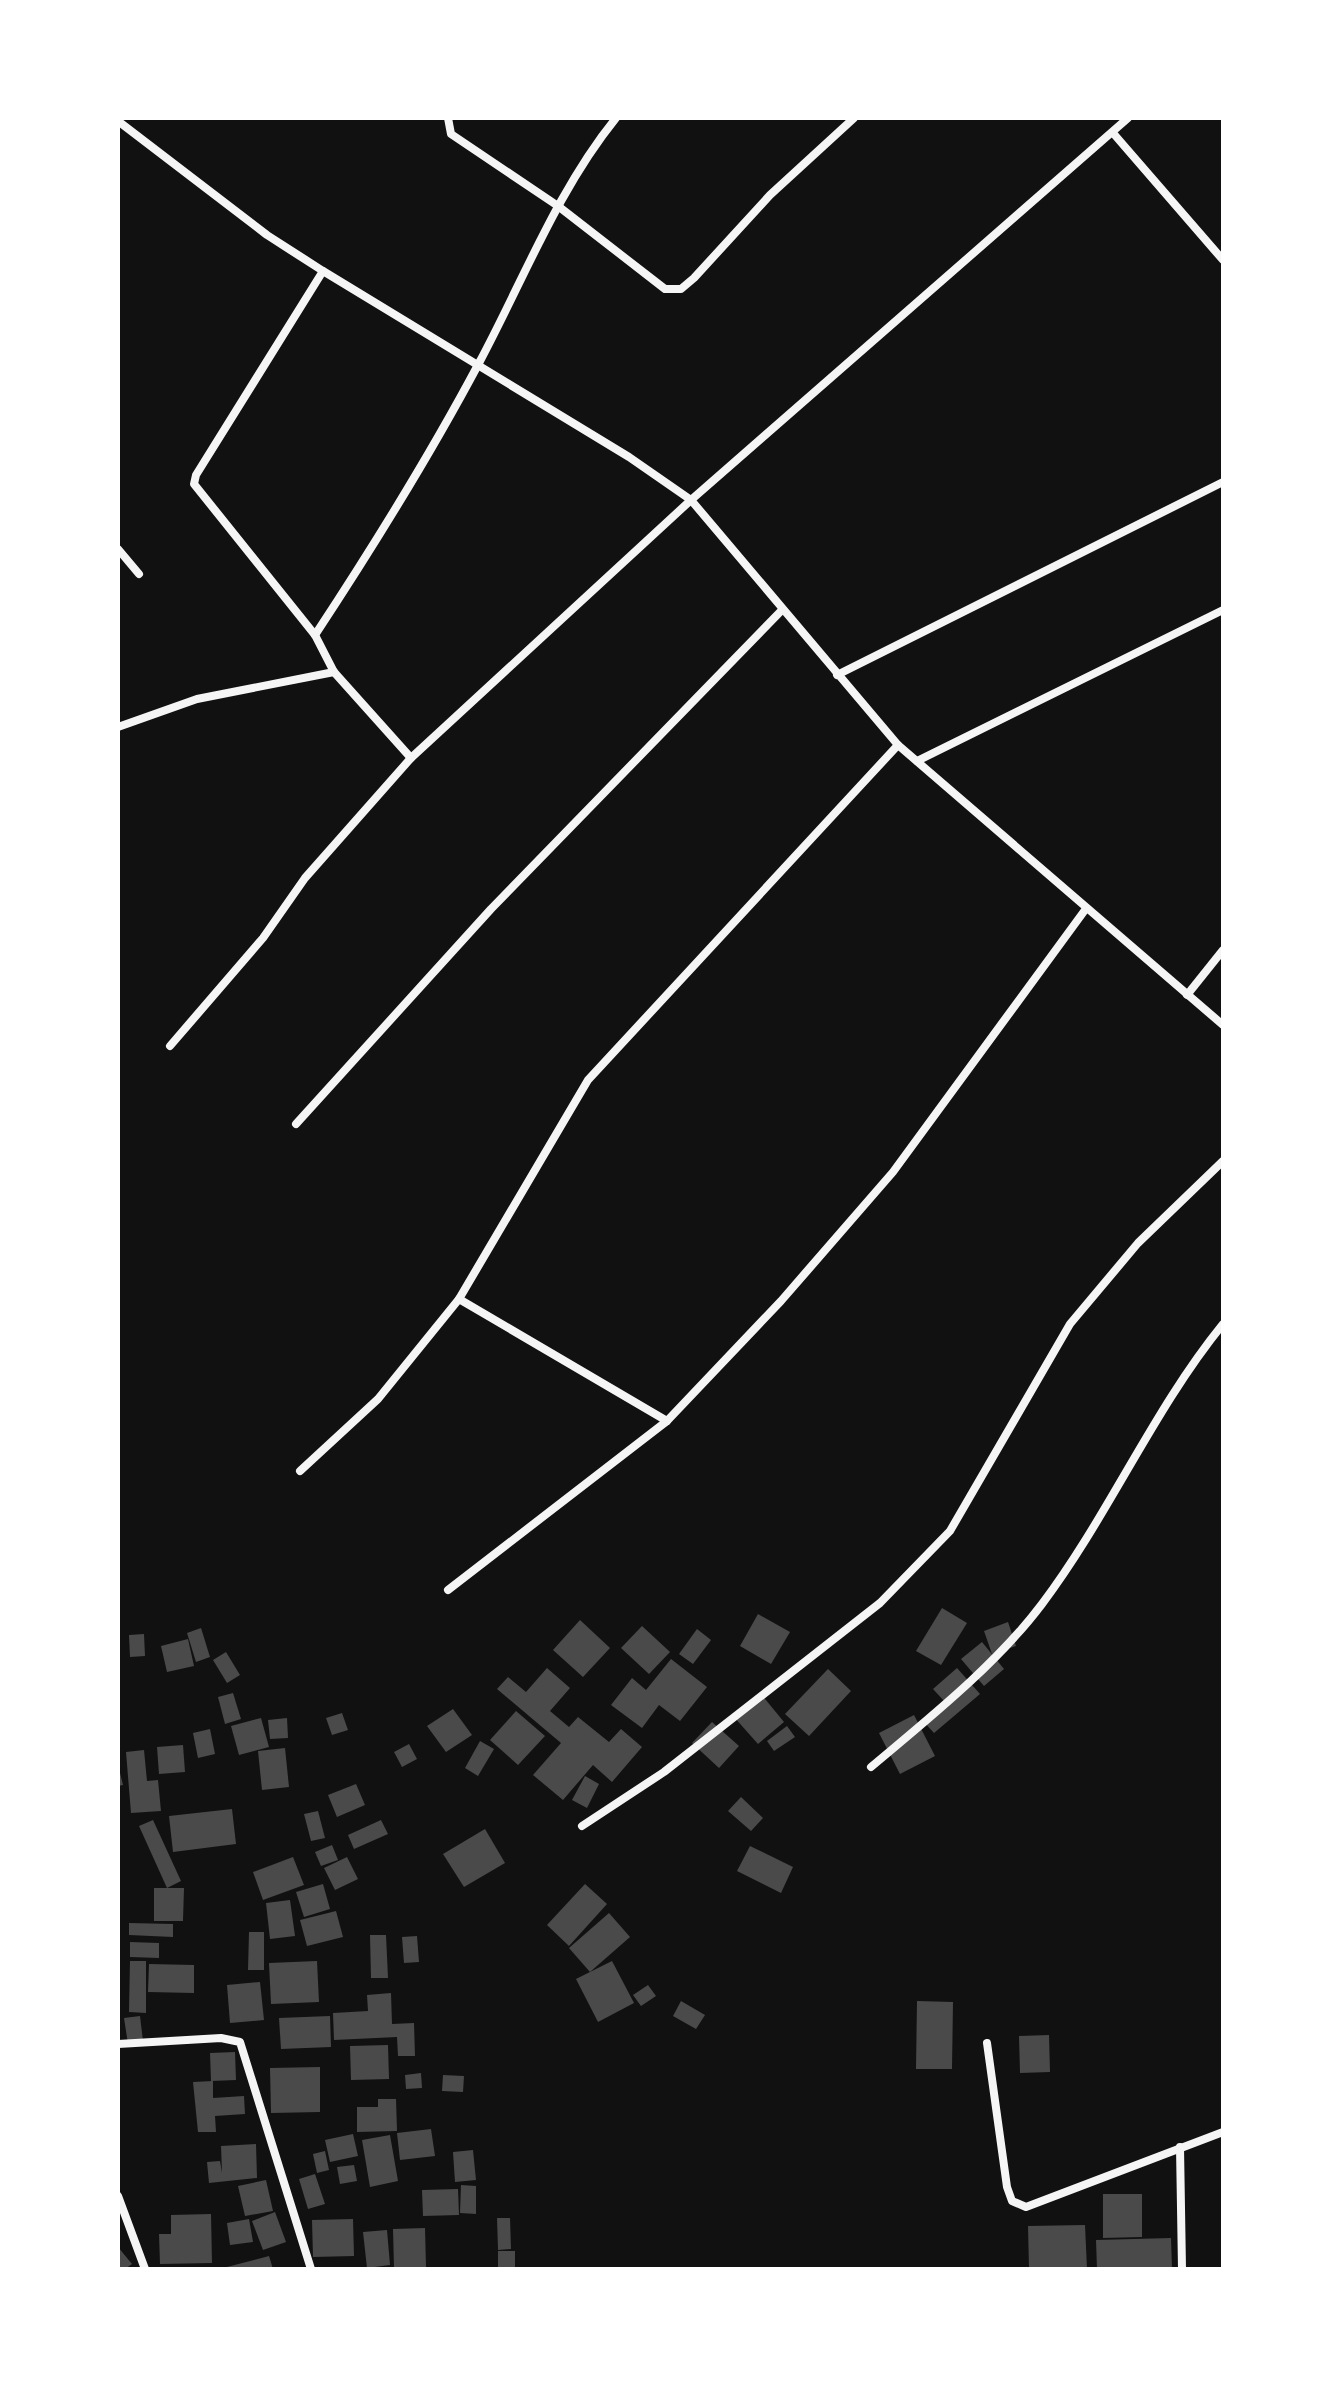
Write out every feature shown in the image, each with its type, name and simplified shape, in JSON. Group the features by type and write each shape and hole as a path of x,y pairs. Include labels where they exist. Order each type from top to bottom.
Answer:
{"street":[{"path":"448,118 451,134 558,206 665,289 681,289 770,195 854,118"},
{"path":"315,635 387,527 479,364 558,206 616,118"},
{"path":"170,1046 263,938 305,878 411,758 691,500 1128,118"},
{"path":"118,121 267,235 479,364 691,500 781,611 898,745 1085,910 1223,1025"},
{"path":"1113,133 1223,260"},
{"path":"323,271 196,475 194,484 315,635 334,672 411,758"},
{"path":"837,675 1223,482"},
{"path":"118,549 139,574"},
{"path":"917,761 1223,610"},
{"path":"296,1124 491,909 781,611"},
{"path":"118,727 197,699 334,672"},
{"path":"300,1471 378,1399 459,1299 588,1080 898,745"},
{"path":"448,1590 667,1421 781,1301 893,1172 1085,910"},
{"path":"1187,995 1223,950"},
{"path":"582,1826 664,1772 890,1593 950,1531 1070,1324 1138,1243 1223,1161"},
{"path":"459,1299 667,1421"},
{"path":"871,1767 955,1696 1041,1605 1184,1372 1223,1324"},
{"path":"118,2044 221,2038 240,2042 311,2269"},
{"path":"987,2043 1012,2201 1026,2207 1223,2132"},
{"path":"1180,2147 1182,2269"},
{"path":"118,2197 145,2269"}],"building":[{"path":"942,1608 967,1623 941,1665 916,1651"},
{"path":"758,1614 790,1632 771,1664 740,1646"},
{"path":"580,1620 610,1648 583,1677 553,1650"},
{"path":"1008,1622 1016,1646 992,1654 984,1631"},
{"path":"642,1626 670,1652 649,1674 621,1648"},
{"path":"201,1628 210,1657 196,1662 187,1633"},
{"path":"697,1629 711,1640 693,1664 679,1654"},
{"path":"144,1634 145,1656 130,1657 129,1635"},
{"path":"188,1639 194,1666 167,1672 161,1646"},
{"path":"982,1642 1004,1669 984,1686 961,1659"},
{"path":"226,1652 240,1675 227,1683 213,1660"},
{"path":"671,1659 707,1687 680,1721 659,1705 642,1728 611,1705 632,1678 646,1690"},
{"path":"547,1668 570,1688 550,1711 569,1727 578,1717 609,1742 621,1729 642,1747 612,1782 593,1765 563,1800 533,1775 561,1743 497,1689 508,1677 526,1692"},
{"path":"957,1668 980,1694 934,1733 923,1721 945,1702 933,1689"},
{"path":"828,1669 851,1691 809,1736 785,1714"},
{"path":"233,1693 241,1719 225,1724 218,1697"},
{"path":"761,1694 784,1722 758,1744 734,1717"},
{"path":"453,1709 472,1735 446,1752 427,1726"},
{"path":"516,1711 545,1736 518,1765 490,1740"},
{"path":"342,1713 348,1730 332,1735 326,1718"},
{"path":"914,1715 935,1756 900,1774 879,1733"},
{"path":"261,1718 269,1747 239,1755 231,1726"},
{"path":"287,1718 288,1738 270,1739 268,1720"},
{"path":"712,1722 739,1746 719,1768 692,1743"},
{"path":"787,1726 795,1737 774,1751 767,1741"},
{"path":"210,1729 215,1754 198,1758 193,1733"},
{"path":"480,1741 494,1749 478,1776 465,1768"},
{"path":"409,1744 417,1759 402,1767 394,1752"},
{"path":"183,1745 185,1772 159,1774 157,1747"},
{"path":"285,1748 289,1787 262,1790 258,1751"},
{"path":"144,1750 147,1781 158,1780 161,1811 131,1813 126,1752"},
{"path":"118,1765 123,1785 118,1786"},
{"path":"585,1776 599,1784 587,1808 572,1800"},
{"path":"356,1784 365,1805 337,1817 328,1795"},
{"path":"741,1797 763,1818 751,1831 728,1811"},
{"path":"232,1809 236,1844 173,1852 169,1816"},
{"path":"318,1811 325,1838 311,1841 304,1814"},
{"path":"153,1820 181,1881 167,1888 139,1826"},
{"path":"381,1820 388,1834 354,1849 348,1835"},
{"path":"485,1829 505,1863 464,1887 443,1854"},
{"path":"332,1845 338,1860 321,1866 315,1852"},
{"path":"750,1846 793,1867 781,1893 737,1871"},
{"path":"293,1857 304,1885 263,1900 253,1872"},
{"path":"347,1857 358,1879 335,1890 324,1868"},
{"path":"323,1884 330,1909 304,1917 296,1892"},
{"path":"585,1884 607,1904 569,1946 547,1925"},
{"path":"154,1888 184,1888 183,1921 154,1921"},
{"path":"290,1900 295,1936 270,1939 266,1903"},
{"path":"336,1911 343,1937 307,1946 300,1920"},
{"path":"609,1913 630,1937 590,1972 569,1948"},
{"path":"129,1923 173,1924 173,1937 129,1935"},
{"path":"249,1932 264,1932 264,1970 248,1970"},
{"path":"370,1935 386,1935 388,1978 371,1978"},
{"path":"417,1936 419,1962 404,1963 402,1937"},
{"path":"130,1942 159,1943 159,1958 130,1957"},
{"path":"130,1961 146,1961 146,2013 129,2012"},
{"path":"317,1961 319,2002 271,2004 269,1963"},
{"path":"612,1961 634,2003 598,2022 576,1979"},
{"path":"149,1964 194,1965 194,1993 148,1992"},
{"path":"260,1982 264,2020 230,2023 227,1985"},
{"path":"648,1985 656,1996 641,2006 633,1995"},
{"path":"391,1993 392,2024 414,2023 415,2056 398,2056 397,2037 334,2040 333,2013 368,2011 367,1995"},
{"path":"681,2001 705,2015 696,2029 673,2016"},
{"path":"917,2001 953,2002 952,2069 916,2069"},
{"path":"140,2016 143,2041 128,2044 124,2018"},
{"path":"330,2016 331,2047 281,2049 279,2018"},
{"path":"1049,2035 1050,2072 1020,2073 1019,2036"},
{"path":"388,2045 389,2079 351,2080 350,2046"},
{"path":"235,2052 236,2080 211,2081 210,2053"},
{"path":"320,2067 320,2112 271,2113 270,2068"},
{"path":"421,2073 422,2088 406,2089 405,2075"},
{"path":"443,2075 464,2076 463,2092 442,2091"},
{"path":"213,2081 213,2098 244,2096 245,2114 215,2116 216,2132 198,2132 193,2082"},
{"path":"378,2099 396,2099 397,2131 357,2132 357,2107 378,2107"},
{"path":"431,2129 435,2156 400,2160 397,2133"},
{"path":"353,2134 358,2156 330,2162 325,2140"},
{"path":"390,2135 398,2181 370,2187 362,2140"},
{"path":"256,2144 257,2178 209,2183 207,2162 220,2161 222,2173 221,2146"},
{"path":"473,2150 476,2180 455,2182 453,2152"},
{"path":"325,2151 329,2170 317,2173 313,2154"},
{"path":"354,2165 357,2181 340,2184 337,2167"},
{"path":"315,2174 325,2204 308,2209 299,2179"},
{"path":"266,2180 273,2211 245,2216 238,2186"},
{"path":"461,2185 476,2186 476,2214 460,2213"},
{"path":"458,2189 459,2215 423,2216 422,2190"},
{"path":"1103,2194 1142,2194 1142,2237 1103,2238"},
{"path":"275,2212 286,2242 263,2250 252,2221"},
{"path":"211,2214 212,2263 160,2264 159,2234 171,2234 171,2215"},
{"path":"497,2218 510,2218 511,2249 498,2250"},
{"path":"249,2219 253,2242 230,2245 227,2223"},
{"path":"353,2219 354,2256 313,2257 312,2220"},
{"path":"1085,2225 1087,2269 1029,2269 1028,2226"},
{"path":"425,2228 426,2267 394,2268 393,2229"},
{"path":"387,2230 390,2265 367,2268 363,2232"},
{"path":"1171,2238 1172,2269 1097,2269 1096,2240"},
{"path":"118,2247 132,2264 125,2269 118,2269"},
{"path":"498,2251 515,2251 515,2269 498,2269"},
{"path":"269,2256 273,2269 223,2269 223,2268"}]}
